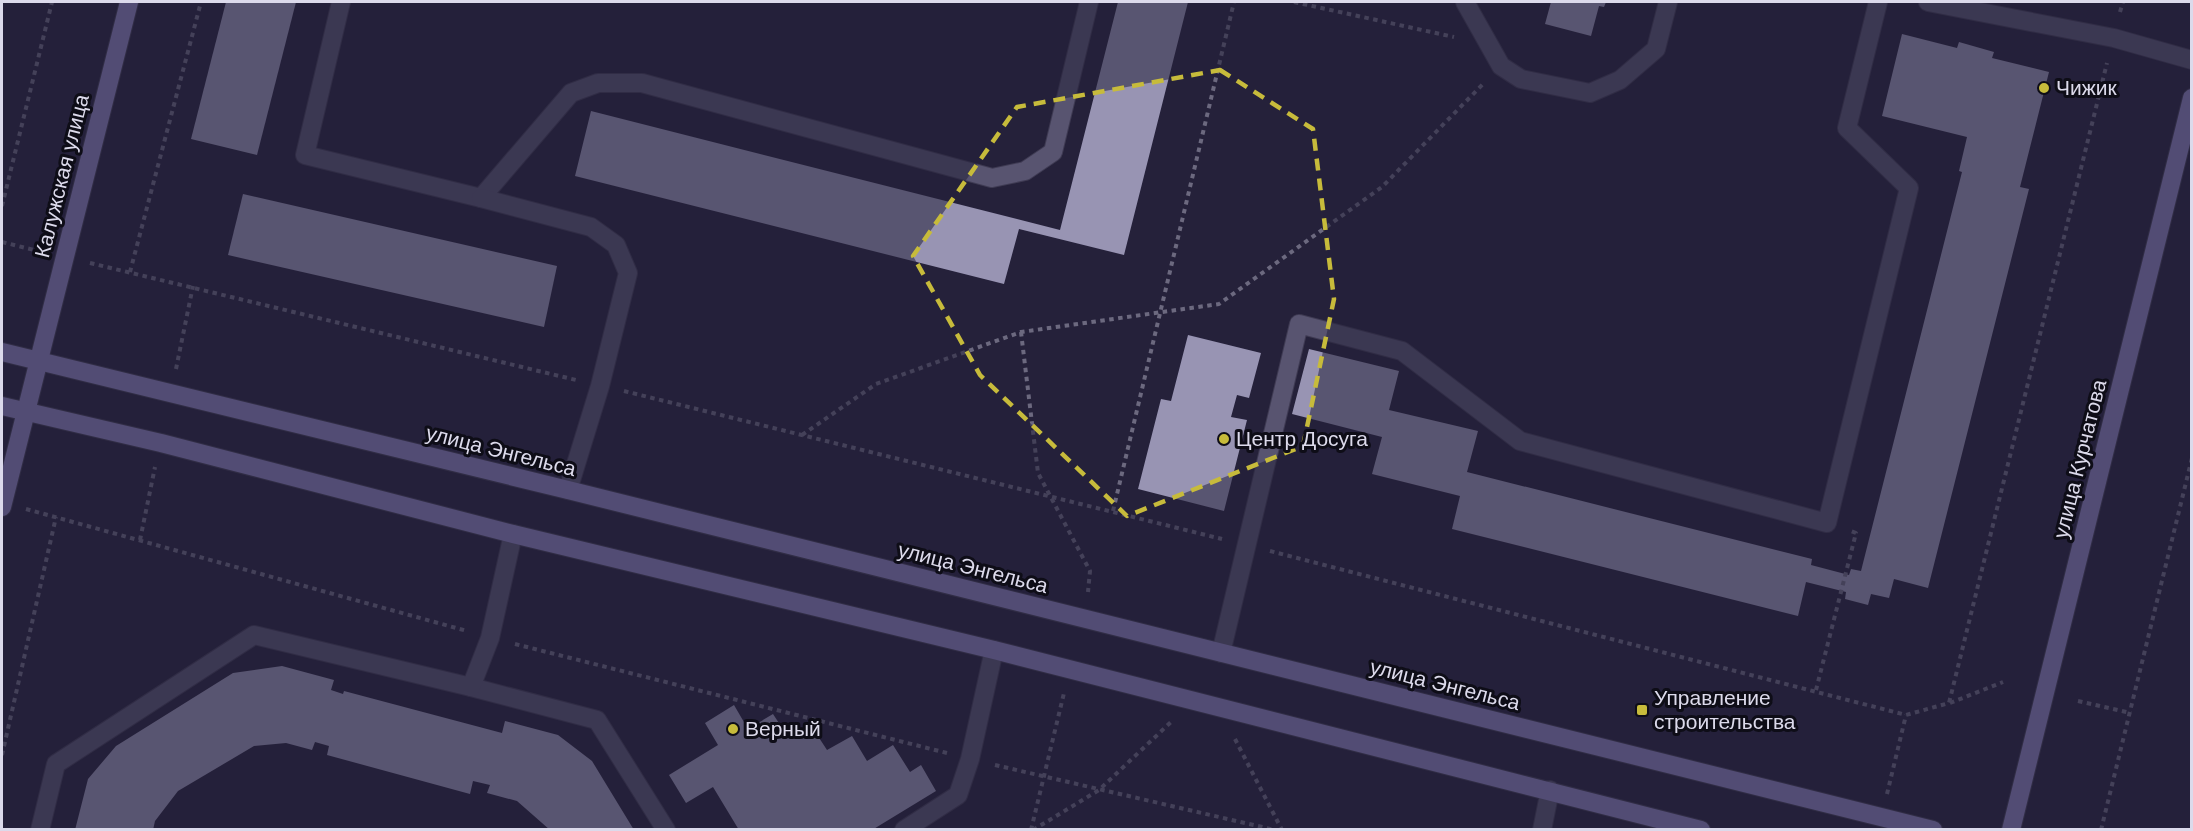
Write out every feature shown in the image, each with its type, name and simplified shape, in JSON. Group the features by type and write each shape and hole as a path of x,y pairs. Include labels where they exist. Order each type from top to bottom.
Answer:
{"main road":[{"name":"Калужская улица","path":"2,505 129,2"},
{"name":"улица Курчатова","path":"2011,830 2192,98"},
{"name":"улица Энгельса","path":"2,352 568,490 1933,830"},
{"path":"2,406 160,443 513,534 1071,670 1701,830"}],"lane":[{"path":"341,2 305,155 591,227 616,244 628,273 600,386 568,490"},
{"path":"481,198 571,93 598,83 642,83 992,178 1025,171 1053,152 1089,2"},
{"path":"1466,2 1500,66 1521,79 1590,93 1620,80 1656,50 1668,2"},
{"path":"1221,653 1299,324 1402,351 1520,441 1827,523 1909,188 1847,128 1878,2"},
{"path":"1928,2 2114,38 2192,60"},
{"path":"471,687 490,638 513,534"},
{"path":"40,830 56,764 254,635 597,720 666,830"},
{"path":"904,830 958,795 970,759 994,651"},
{"path":"1542,830 1550,790"}],"path":[{"path":"2,206 52,2"},
{"path":"130,272 201,2"},
{"path":"1113,511 1234,2"},
{"path":"1294,2 1447,35 1491,48"},
{"path":"802,435 876,384 1021,332 1219,304 1382,187 1500,66"},
{"path":"1021,332 1038,473 1090,571 1082,618"},
{"path":"2101,830 2192,458"},
{"path":"2,505 56,517 490,638 970,759 1275,830"},
{"path":"2,755 56,517"},
{"path":"1816,690 1856,533 1827,523"},
{"path":"1032,830 1071,670"},
{"path":"1949,704 2003,682"},
{"path":"2078,701 2131,713"},
{"path":"1881,818 1906,715"},
{"path":"1032,830 1099,790 1174,718"},
{"path":"1235,738 1282,830"}],"highlighted area":[{"path":"1220,70 1313,129 1334,299 1303,446 1127,516 980,375 913,256 1017,107"}],"building":[{"path":"226,2 296,2 257,155 191,139"},
{"path":"1118,2 1188,2 1124,255 1019,229 1004,284 575,176 591,111 1060,230"},
{"path":"1551,2 1606,2 1604,7 1599,6 1591,36 1545,24"},
{"path":"1902,34 1957,48 1959,42 1994,52 1992,58 2049,72 2020,187 2029,189 1928,588 1894,579 1889,598 1871,594 1868,605 1845,599 1846,592 1806,582 1798,616 1452,529 1460,496 1372,474 1382,437 1292,414 1309,349 1399,371 1389,410 1478,431 1467,472 1812,559 1811,565 1849,575 1851,569 1861,571 1962,172 1959,171 1967,137 1882,116"},
{"path":"243,194 557,266 544,327 228,255"},
{"path":"1188,335 1261,353 1249,398 1237,395 1231,417 1247,420 1224,511 1138,489 1161,399 1171,401"},
{"path":"282,666 334,680 331,690 343,694 344,691 502,733 505,721 558,735 592,761 634,830 550,830 517,801 487,793 490,785 473,781 470,794 327,755 329,746 315,742 312,750 286,743 254,746 178,791 155,821 153,830 75,830 88,779 116,746 233,673"},
{"path":"734,705 748,729 773,714 788,737 810,724 827,750 852,736 867,761 893,745 910,772 921,765 936,791 872,830 739,830 713,787 686,803 669,775 718,745 705,723"}],"place":[{"name":"Чижик","path":"2044,88"},
{"name":"Центр Досуга","path":"1224,439"},
{"name":"Управление строительства","path":"1642,710"},
{"name":"Верный","path":"733,729"}]}
